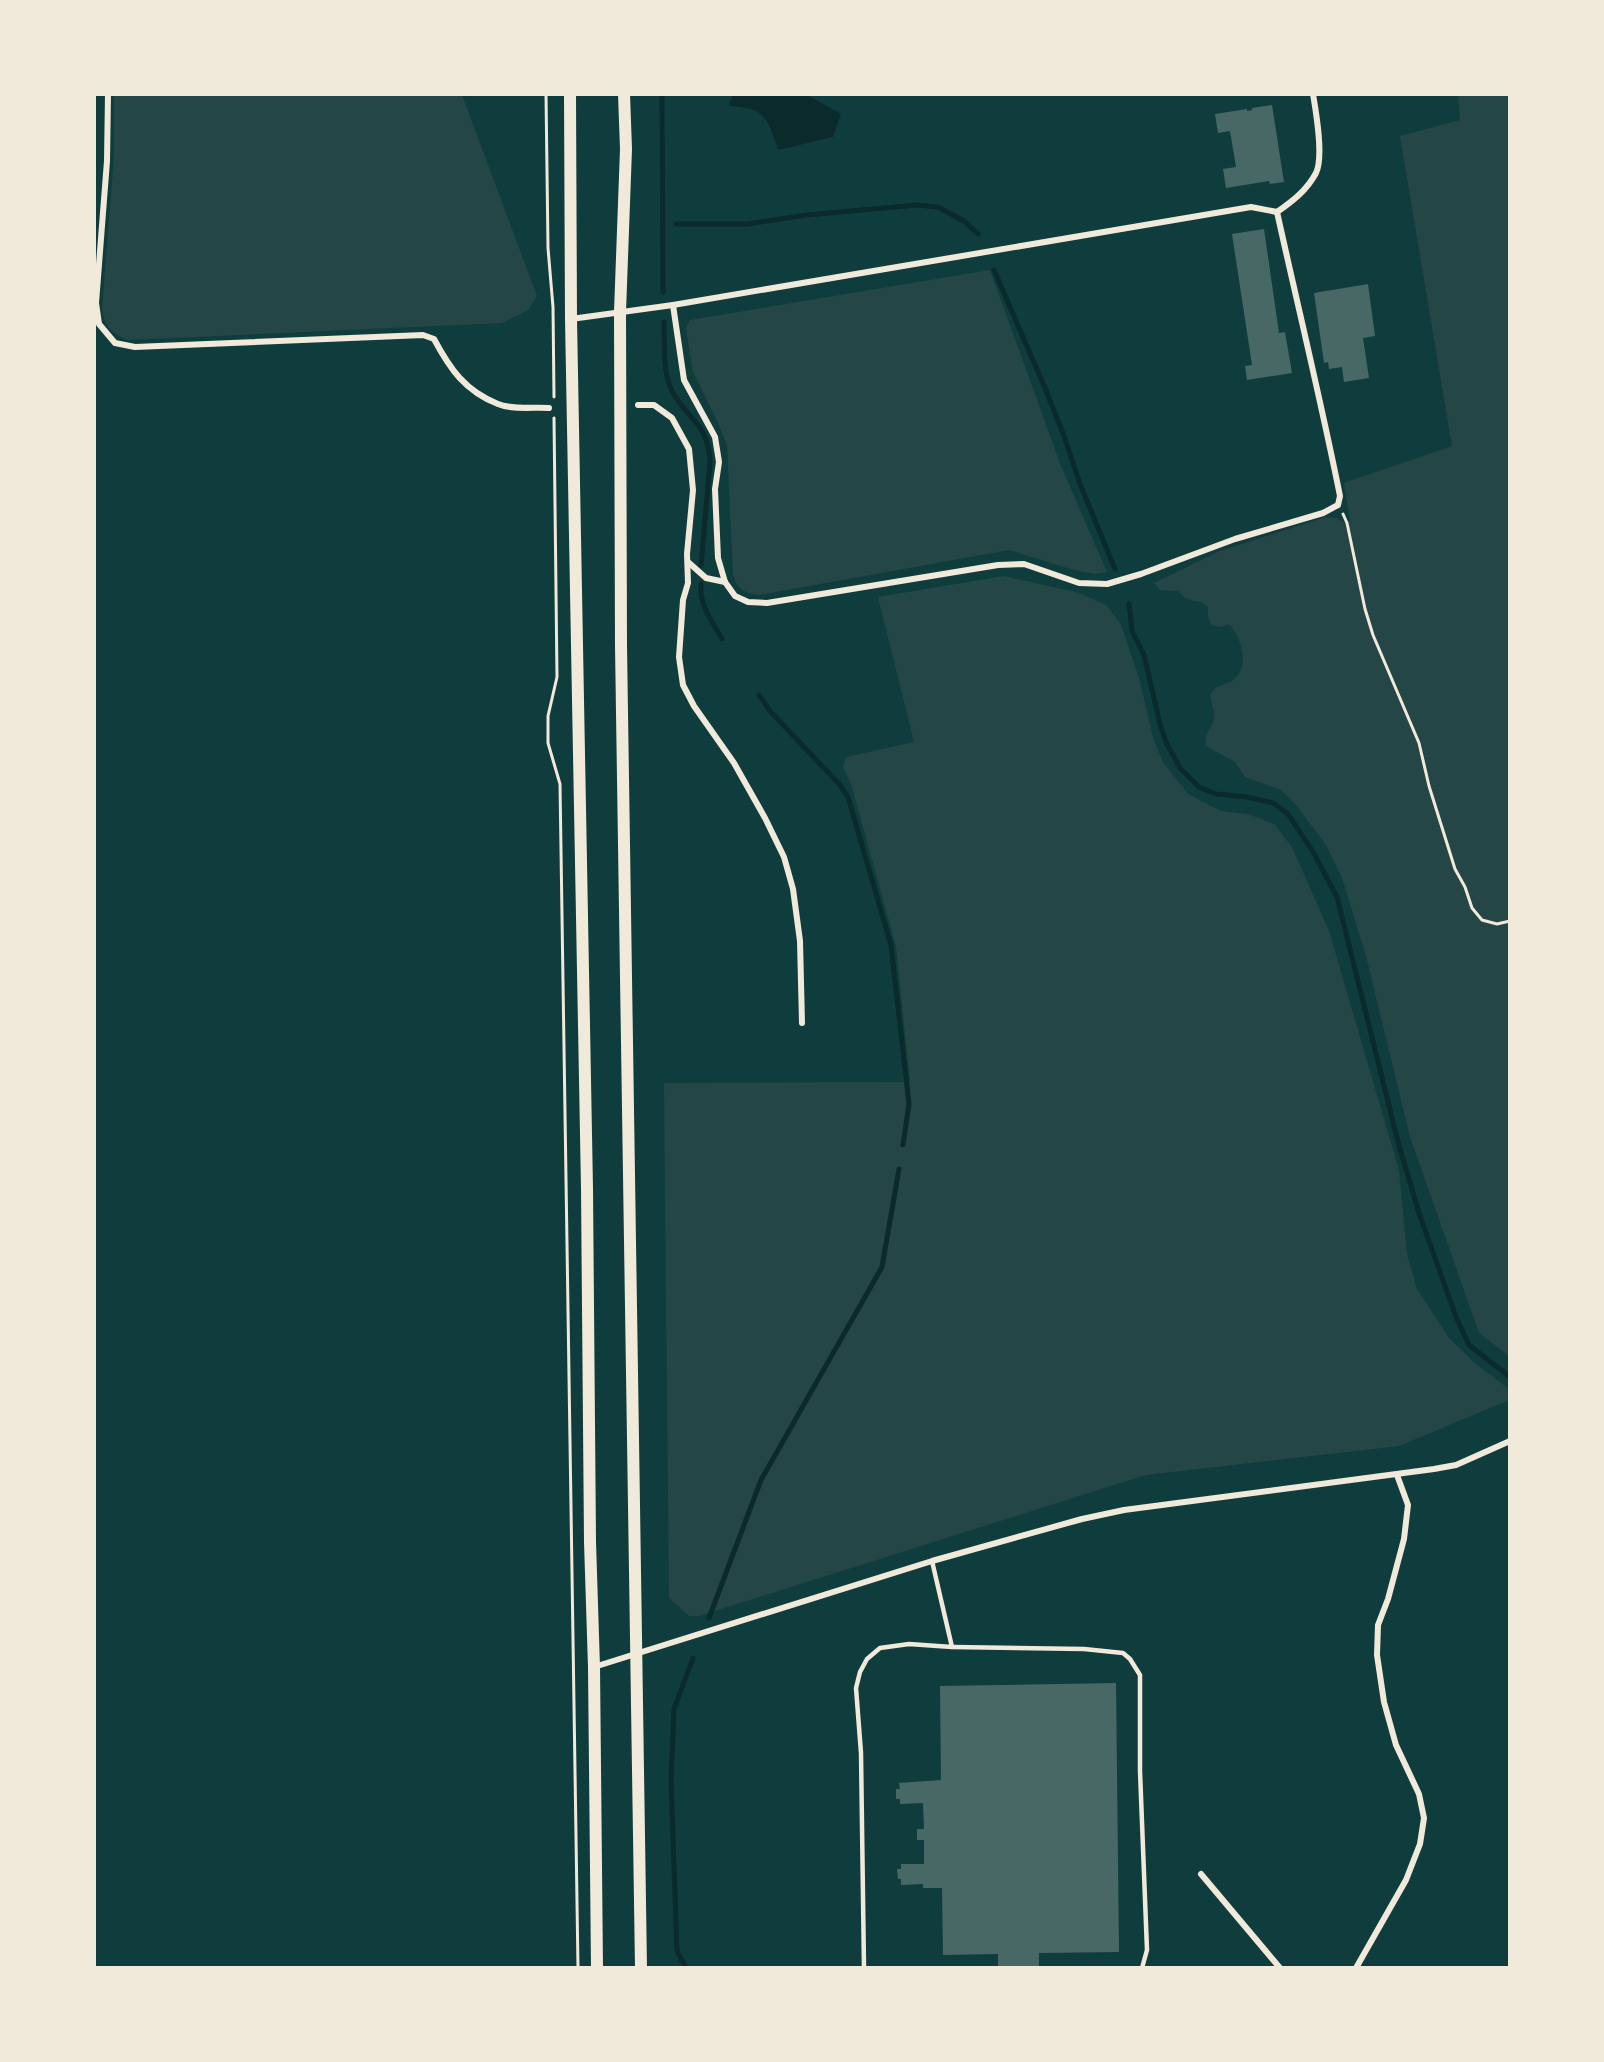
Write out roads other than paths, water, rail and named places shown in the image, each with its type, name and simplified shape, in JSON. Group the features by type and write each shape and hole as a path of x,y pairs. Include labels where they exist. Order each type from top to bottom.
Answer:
{"main road":[{"path":"570,94 571,319 587,1188 597,1968"},
{"path":"624,94 626,149 620,312 621,646 641,1968"}],"street":[{"path":"108,94 107,161 96,303 99,324 115,343 135,347 423,335 434,339 448,367 467,387 499,405 551,408"},
{"path":"571,319 673,305 1251,207 1277,212 1299,197 1317,171 1320,133 1313,94"},
{"path":"673,305 684,380 715,437 719,462 715,489 718,558 725,582 735,596 748,602 768,603 998,565 1024,564 1079,583 1107,584 1141,574 1235,539 1323,513 1338,505 1340,496 1322,404 1309,360 1277,212"},
{"path":"638,405 654,405 672,418 689,449 693,490 688,583 683,600 679,657 683,686 694,706 734,763 784,857 793,889 800,941 802,1023"},
{"path":"688,562 706,578 725,582"},
{"path":"594,1667 932,1561 1082,1519 1124,1510 1397,1475 1456,1465 1509,1442"},
{"path":"1356,1968 1406,1880 1420,1844 1424,1818 1419,1794 1396,1745 1383,1702 1377,1655 1378,1625 1388,1599 1404,1539 1408,1505 1397,1475"},
{"path":"1201,1874 1280,1968"}],"lane":[{"path":"932,1561 952,1647"},
{"path":"864,1968 861,1753 856,1688 860,1672 867,1659 880,1648 909,1644 1084,1649 1123,1653 1135,1665 1140,1675 1140,1772 1147,1950 1142,1968"}],"waterway":[{"path":"662,94 663,292"},
{"path":"676,224 747,224 807,215 917,205 938,207 964,221 978,234"},
{"path":"994,270 1045,388 1080,484 1115,569"},
{"path":"664,322 665,366 669,383 678,401 701,430 710,462 701,565"},
{"path":"701,584 704,606 722,639"},
{"path":"1129,604 1132,631 1144,655 1160,724 1166,742 1180,768 1199,787 1216,794 1247,797 1273,803 1288,814 1313,852 1337,897 1398,1142 1419,1213 1456,1317 1469,1345 1510,1377"},
{"path":"759,695 770,711 840,785 848,797 891,945 909,1104 903,1145"},
{"path":"709,1618 761,1480 882,1267 899,1169"},
{"path":"686,1968 677,1951 671,1780 674,1709 693,1658"}]}
